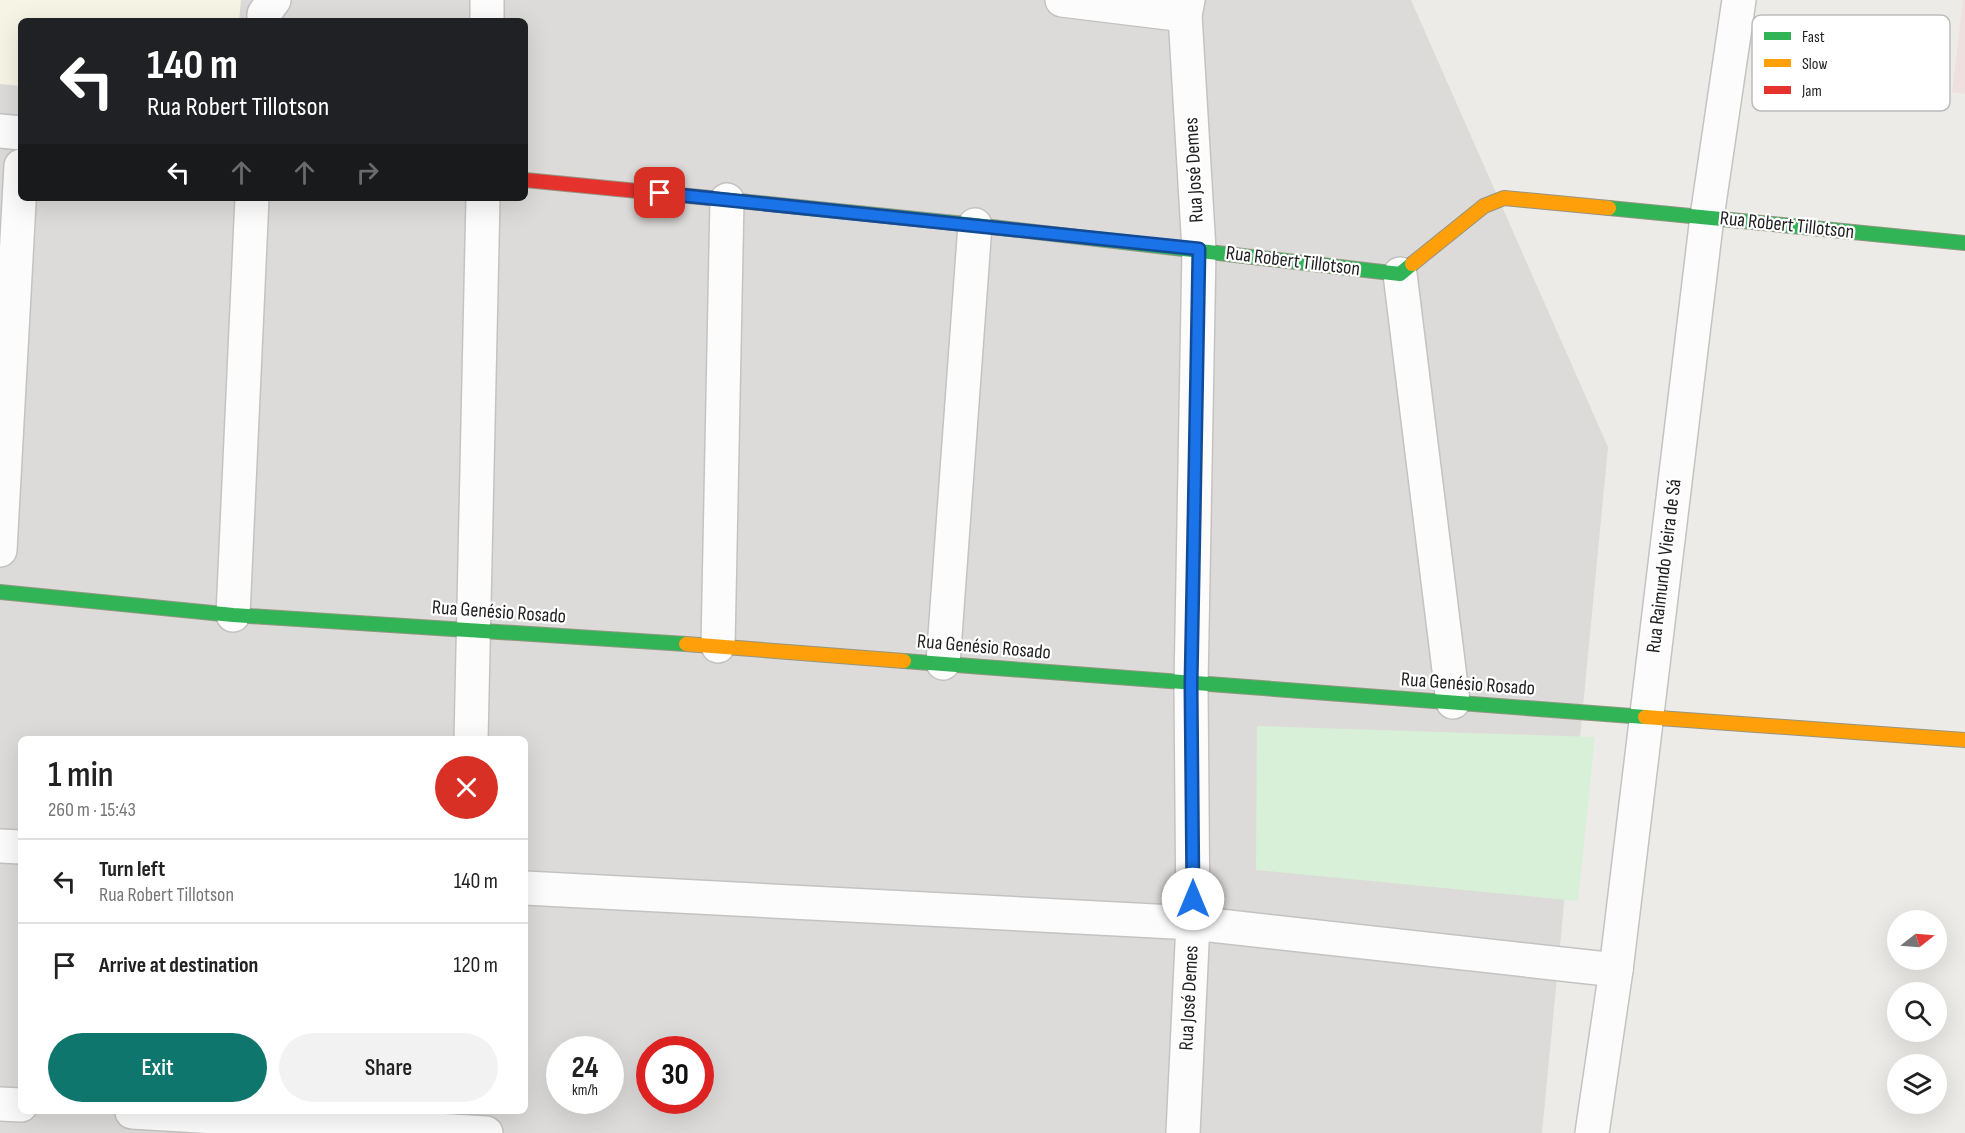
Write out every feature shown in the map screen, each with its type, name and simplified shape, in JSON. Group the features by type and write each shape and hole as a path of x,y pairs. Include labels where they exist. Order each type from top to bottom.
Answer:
{"street":[{"path":"264,18 264,14 274,0"},
{"path":"487,0 487,18"},
{"path":"1062,0 1186,8"},
{"name":"Rua Raimundo Vieira de Sá","path":"1592,1133 1616,970 1707,217 1739,0"},
{"name":"Rua José Demes","path":"1175,1129 1193,923 1191,685 1199,249 1186,8"},
{"path":"0,131 18,133"},
{"name":"Rua Robert Tillotson","path":"528,180 1199,249 1400,274 1484,206 1504,198 1965,243"},
{"path":"718,646 727,200"},
{"path":"0,549 19,201"},
{"path":"233,615 252,201"},
{"path":"471,736 483,201"},
{"path":"943,663 975,225"},
{"path":"1400,274 1453,702"},
{"name":"Rua Genésio Rosado","path":"0,592 233,615 718,646 1191,685 1965,740"},
{"path":"0,846 18,847"},
{"path":"528,888 1193,923 1616,970"},
{"path":"0,1104 18,1105"},
{"path":"176,1114 463,1127"}],"shaded area":[{"path":"0,0 1411,0 1608,447 1542,1133 0,1133"},
{"path":"0,0 241,0 239,18 18,18 18,86 0,84"},
{"path":"1963,0 1965,0 1965,94 1952,92"}],"green space":[{"path":"1257,726 1595,737 1578,901 1256,870"}],"traffic: fast":[{"path":"720,199 975,225 1400,274 1412,264"},
{"path":"1609,208 1965,243"},
{"path":"0,592 233,615 686,644"},
{"path":"904,661 1645,717"}],"traffic: slow":[{"path":"1412,264 1484,206 1504,198 1609,208"},
{"path":"686,644 904,661"},
{"path":"1645,717 1965,740"}],"traffic: jam":[{"path":"528,180 720,199"}],"route":[{"path":"660,193 1199,249 1191,685 1193,899"}]}
